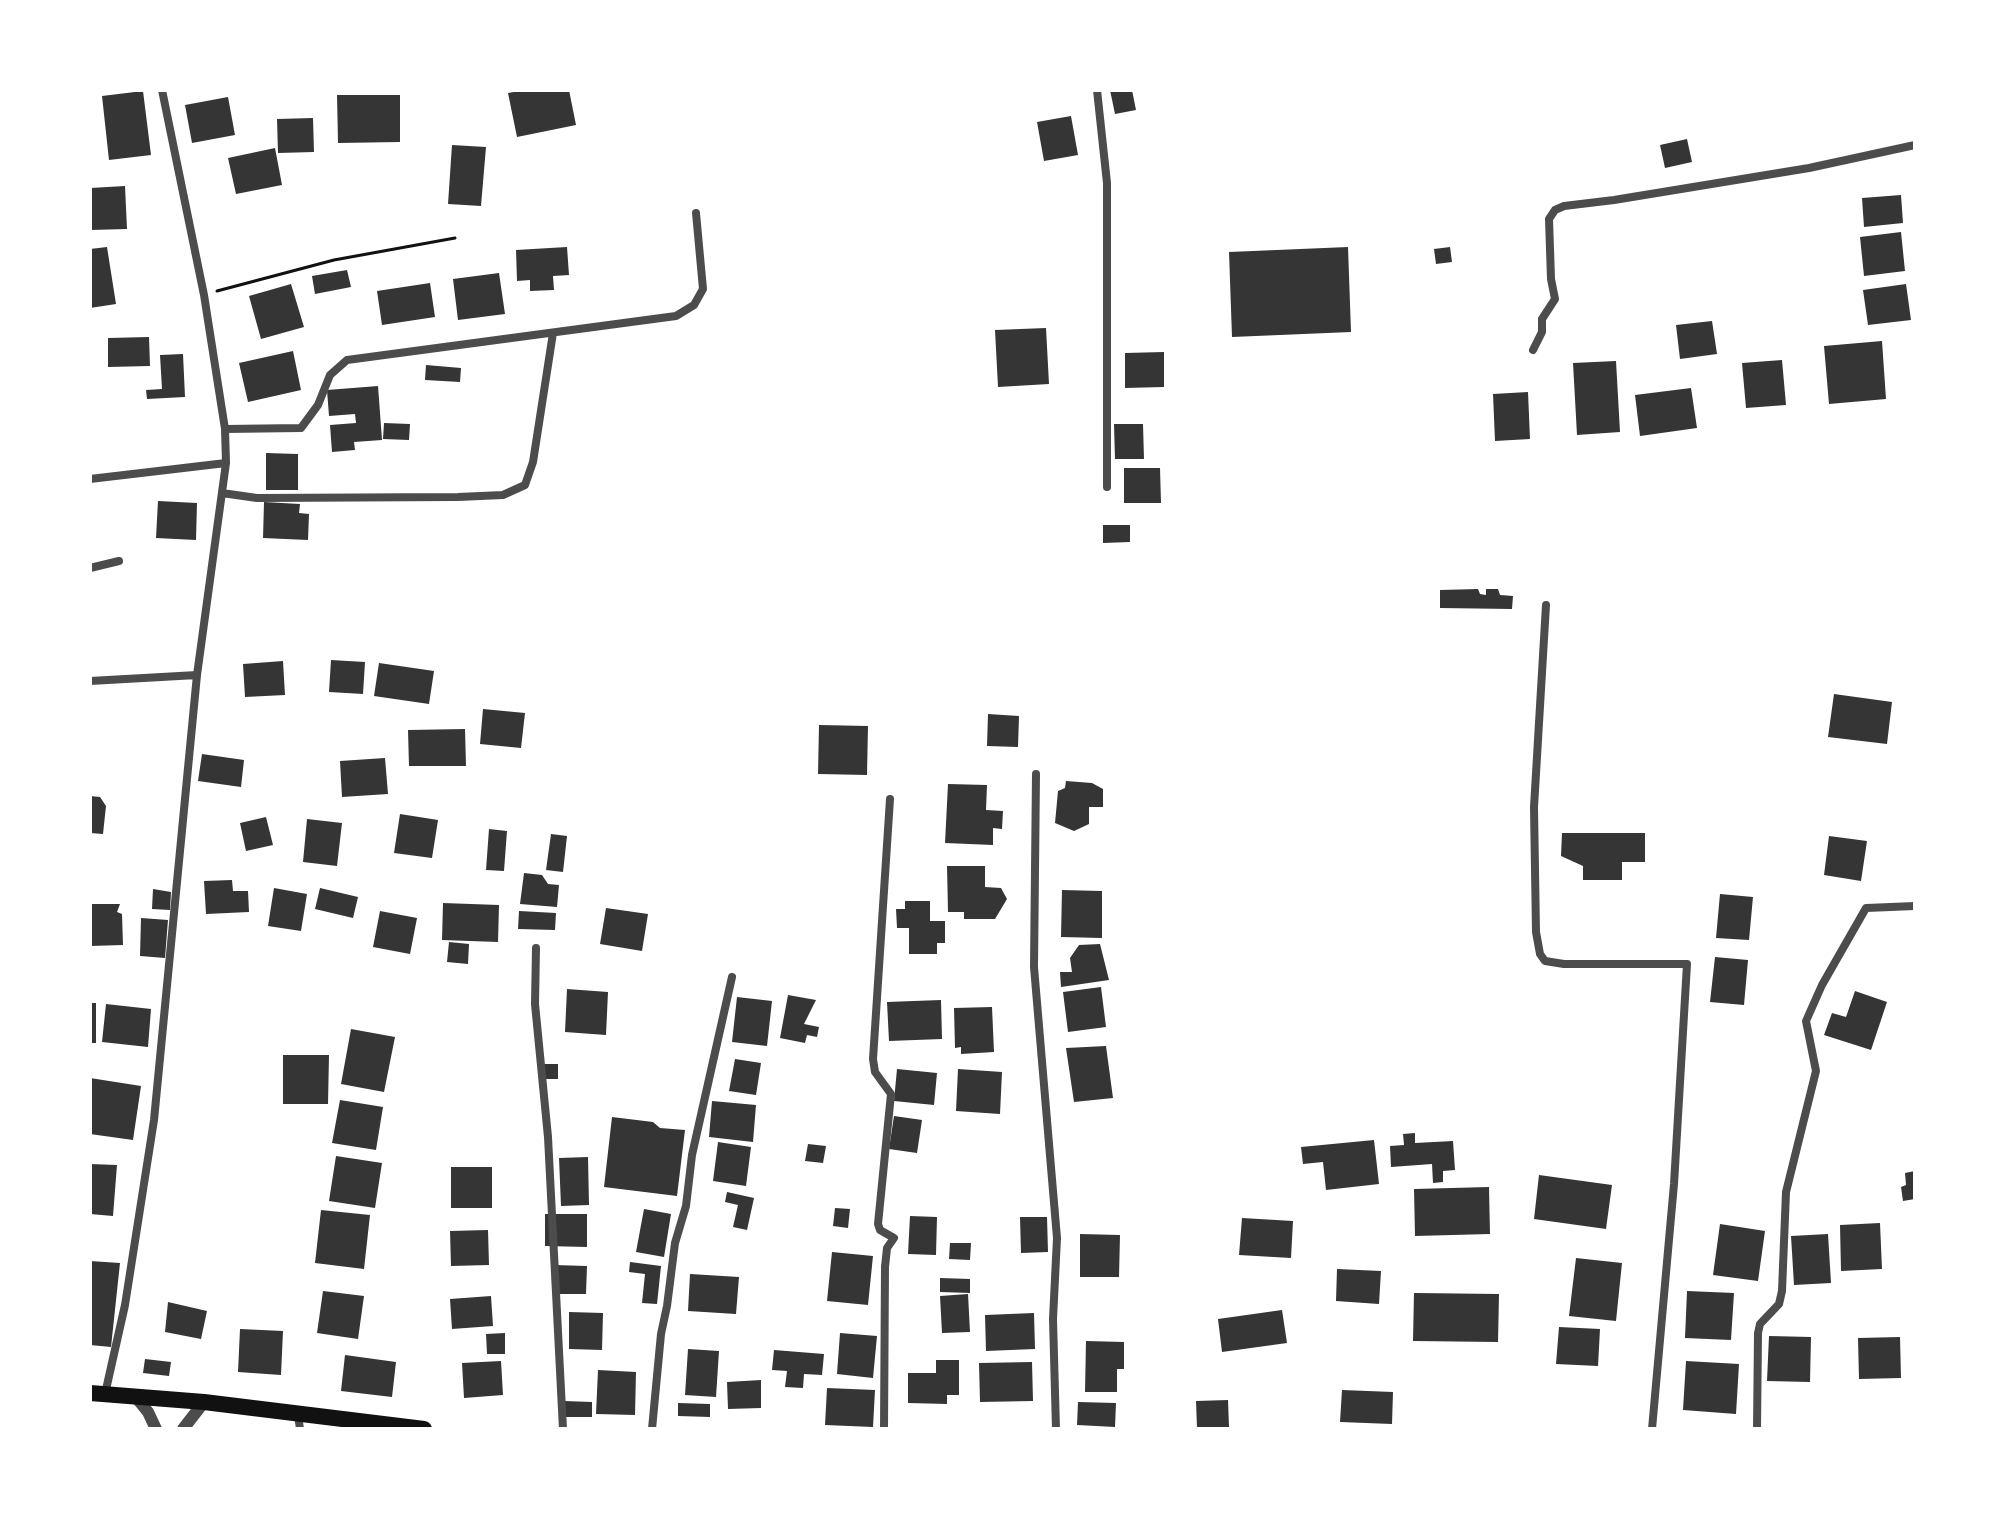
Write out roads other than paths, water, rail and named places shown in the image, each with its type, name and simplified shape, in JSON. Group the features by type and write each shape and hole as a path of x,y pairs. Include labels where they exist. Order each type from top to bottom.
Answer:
{"main road":[{"path":"97,1394 204,1402 299,1422 424,1429"}],"street":[{"path":"97,1394 125,1305 154,1120 197,675 226,463 225,429 204,295 162,90"},
{"path":"1097,90 1107,183 1107,487"},
{"path":"1533,350 1542,332 1542,319 1555,299 1551,279 1549,219 1555,210 1564,206 1809,168 1915,145"},
{"path":"225,429 301,428 318,405 330,375 347,360 676,316 694,305 703,289 696,213"},
{"path":"222,493 257,498 458,497 503,495 525,485 533,462 553,333"},
{"path":"90,479 226,463"},
{"path":"90,568 119,561"},
{"path":"1546,605 1534,807 1536,932 1540,954 1545,961 1564,964 1687,964 1674,1184 1652,1429"},
{"path":"90,681 197,675"},
{"path":"1036,774 1034,967 1057,1238 1053,1319 1056,1429"},
{"path":"884,1429 885,1267 887,1248 894,1238 880,1230 878,1224 891,1094 875,1072 873,1059 890,799"},
{"path":"1757,1429 1758,1333 1760,1324 1779,1304 1782,1291 1786,1192 1816,1071 1806,1021 1822,985 1866,908 1915,906"},
{"path":"536,948 535,1004 548,1137 563,1429"},
{"path":"652,1429 661,1334 675,1243 686,1206 692,1155 732,977"},
{"path":"135,1396 156,1429"},
{"path":"183,1429 204,1402"}]}
